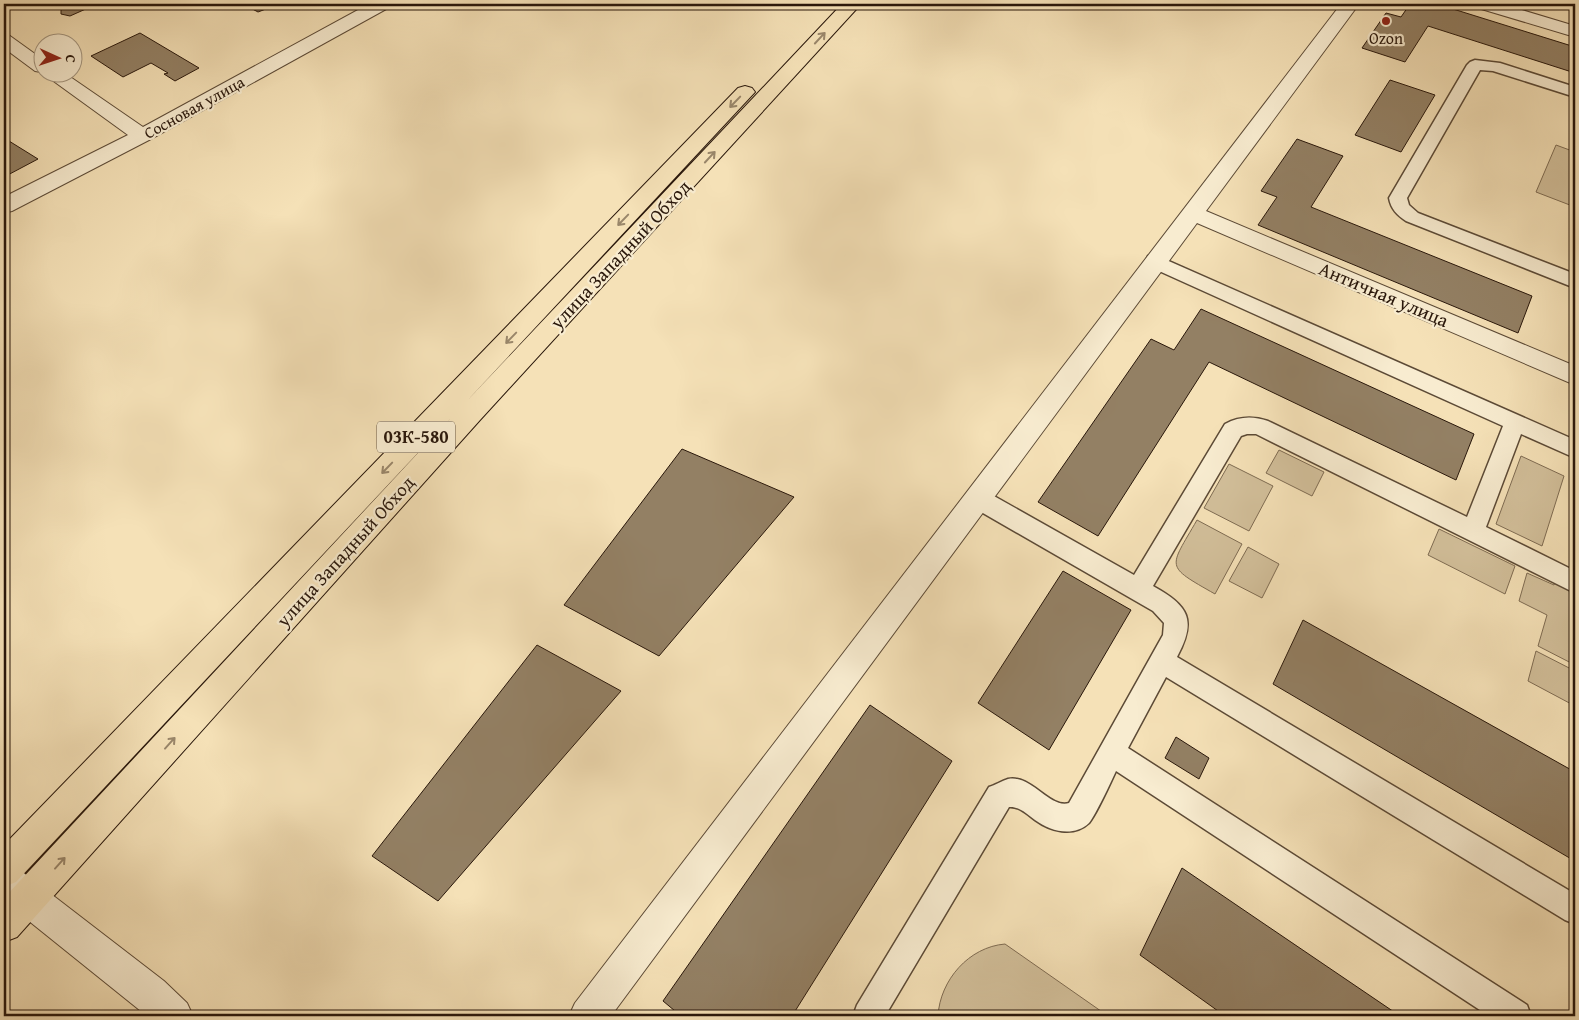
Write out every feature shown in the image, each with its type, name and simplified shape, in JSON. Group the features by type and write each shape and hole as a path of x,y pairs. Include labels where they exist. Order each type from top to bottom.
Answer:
{"highway":[{"name":"улица Западный Обход","path":"4,870 829,4"},
{"name":"улица Западный Обход","path":"4,924 16,889 458,428 852,4"}],"street":[{"name":"Сосновая улица","path":"4,206 142,136 382,4"},
{"path":"588,1016 1350,4"},
{"path":"1484,4 1575,32"},
{"path":"4,40 32,60"},
{"path":"64,82 142,136"},
{"name":"Античная улица","path":"1192,213 1575,376"},
{"path":"16,889 151,994 174,1016"}],"lane":[{"path":"1575,92 1495,66 1475,65 1398,198 1403,211 1412,217 1575,281"},
{"path":"1155,261 1575,449"},
{"path":"1473,531 1515,423"},
{"path":"1138,590 1233,430 1241,425 1251,424 1261,426 1575,582"},
{"path":"868,1016 869,1011 999,797 1005,792 1023,795 1053,816 1072,819 1079,813 1175,636 1177,625 1172,613 1162,604 977,498"},
{"path":"1162,661 1575,910"},
{"path":"1112,753 1516,1016"}],"shaded area":[{"path":"1556,145 1575,152 1575,207 1536,192"},
{"path":"1279,450 1324,472 1312,496 1266,473"},
{"path":"1521,456 1564,476 1542,546 1496,524"},
{"path":"1229,464 1273,486 1249,531 1204,508"},
{"path":"1197,520 1242,544 1215,594 1187,577 1176,564 1181,548"},
{"path":"1439,529 1515,566 1505,594 1428,555"},
{"path":"1248,547 1279,564 1262,598 1229,581"},
{"path":"1527,573 1554,585 1555,582 1575,592 1575,665 1538,646 1547,615 1519,601"},
{"path":"1536,651 1575,671 1575,706 1528,681"},
{"path":"1005,944 1108,1016 938,1016 944,990 959,968 980,951 992,946"}],"building":[{"path":"61,4 97,4 70,16 61,14 61,10 67,7"},
{"path":"243,4 279,4 258,12"},
{"path":"1410,4 1437,4 1575,47 1575,73 1428,26 1405,62 1362,48 1386,13 1401,17"},
{"path":"140,33 199,68 175,81 164,74 168,73 151,63 123,77 91,56"},
{"path":"1390,80 1435,95 1401,152 1355,135"},
{"path":"1297,139 1343,156 1311,207 1532,296 1518,333 1258,225 1277,197 1261,191"},
{"path":"9,141 38,159 4,177 4,143"},
{"path":"1201,309 1474,434 1456,480 1209,362 1098,536 1038,502 1151,339 1174,350"},
{"path":"682,449 794,497 659,656 564,605"},
{"path":"1063,571 1131,610 1049,750 978,703"},
{"path":"1303,620 1575,772 1575,851 1573,860 1273,684"},
{"path":"537,645 621,691 438,901 372,856"},
{"path":"870,705 952,761 792,1016 681,1016 663,1001"},
{"path":"1176,737 1209,758 1199,779 1165,758"},
{"path":"1182,868 1400,1016 1225,1016 1140,955"}],"place":[{"name":"Ozon","path":"1386,21"}]}
